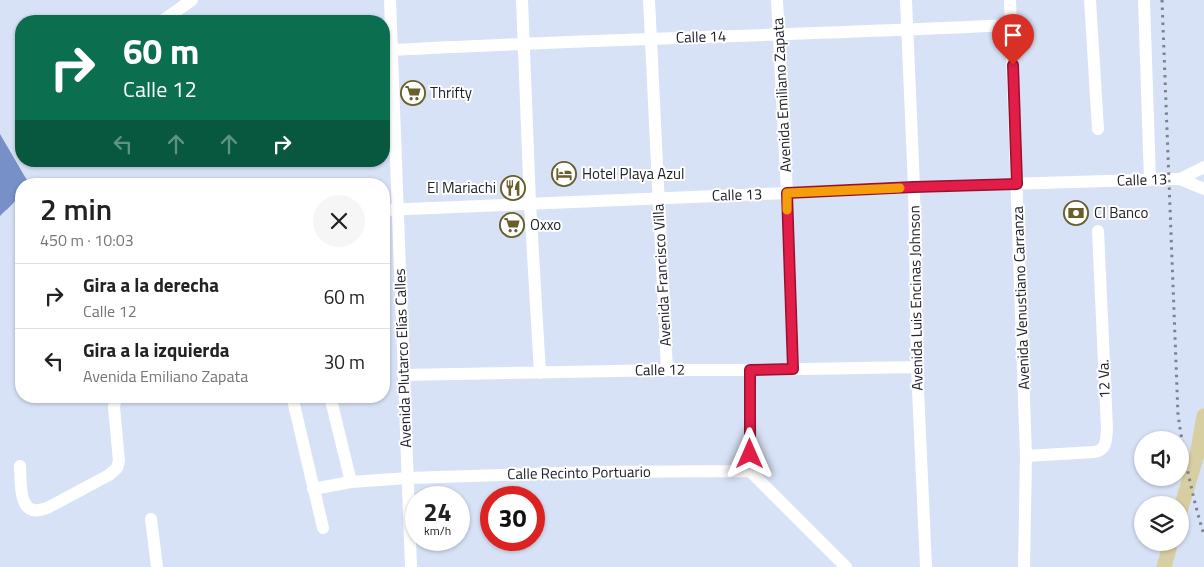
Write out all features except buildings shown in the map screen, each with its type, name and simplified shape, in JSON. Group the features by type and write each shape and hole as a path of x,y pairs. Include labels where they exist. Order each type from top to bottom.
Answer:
{"main road":[{"path":"1185,496 1200,456 1204,416"},
{"path":"1164,567 1168,551"}],"street":[{"path":"171,15 192,0"},
{"name":"Avenida Plutarco Elías Calles","path":"390,0 410,567"},
{"path":"522,0 530,203 540,373"},
{"name":"Avenida Francisco Villa","path":"649,0 667,370"},
{"name":"Avenida Emiliano Zapata","path":"777,0 787,193 793,369"},
{"name":"Avenida Luis Encinas Johnson","path":"906,0 914,187 917,367 926,567"},
{"name":"Avenida Venustiano Carranza","path":"1010,0 1026,456 1024,567"},
{"path":"1090,0 1098,130"},
{"path":"1144,0 1150,180"},
{"name":"Calle 14","path":"392,50 650,38 1011,26"},
{"path":"1180,179 1204,167"},
{"path":"1180,179 1204,189"},
{"name":"Calle 13","path":"390,210 914,187 1180,179"},
{"name":"12 Va.","path":"1026,456 1099,452 1105,445 1107,429 1098,231"},
{"name":"Calle 12","path":"403,375 917,367"},
{"path":"750,370 750,471 846,567"},
{"path":"20,466 23,499 28,508 34,510 42,510 49,507 110,475 117,468 119,461 115,403"},
{"path":"294,403 323,528"},
{"path":"332,403 351,482"},
{"name":"Calle Recinto Portuario","path":"313,489 351,482 408,478 593,472 750,471"},
{"path":"151,519 157,567"}],"water":[{"path":"0,134 15,160 15,167 19,167 26,178 15,178 15,200 0,216"}],"railway":[{"path":"1162,0 1178,415 1189,476 1204,535"}],"slow traffic":[{"path":"787,210 787,193 900,188"}],"place":[{"name":"Thrifty","path":"413,93"},
{"name":"Hotel Playa Azul","path":"564,174"},
{"name":"El Mariachi","path":"513,188"},
{"name":"CI Banco","path":"1076,213"},
{"name":"Oxxo","path":"512,225"}],"route":[{"path":"750,454 750,370 793,369 787,193 1017,184 1013,65"}]}
